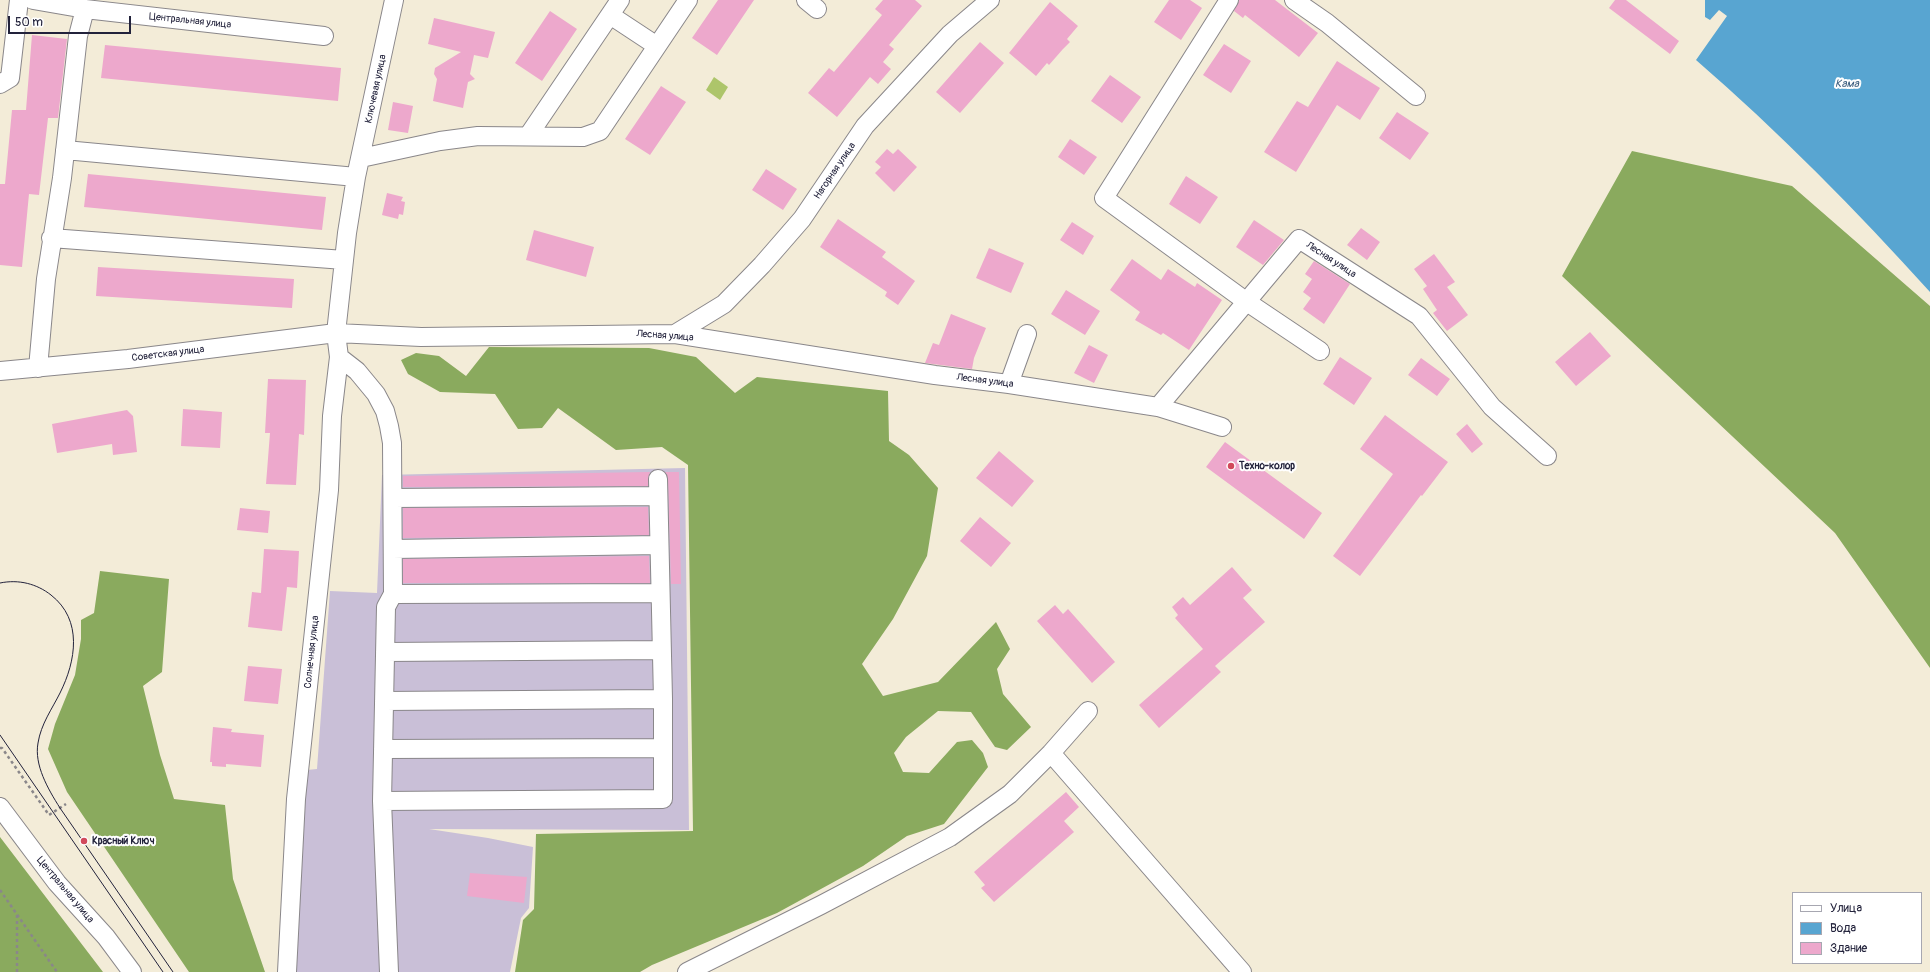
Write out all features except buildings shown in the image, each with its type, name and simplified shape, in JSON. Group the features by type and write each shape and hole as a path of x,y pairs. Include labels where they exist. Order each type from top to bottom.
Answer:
{"street":[{"path":"0,84 10,78 19,0"},
{"name":"Центральная улица","path":"33,0 85,9 324,36"},
{"name":"Ключевая улица","path":"344,260 356,177 394,0"},
{"path":"528,136 620,0"},
{"path":"361,158 454,139 498,135 583,137 600,131 688,0"},
{"name":"Нагорная улица","path":"675,334 724,304 762,265 802,219 865,126 950,34 990,0"},
{"path":"1294,0 1327,23 1416,96"},
{"path":"1225,2 1174,89 1104,198 1248,302 1320,351"},
{"path":"38,368 51,238 65,150 78,36 85,9"},
{"path":"610,15 657,46"},
{"path":"65,150 356,177"},
{"path":"51,238 344,260"},
{"name":"Лесная улица","path":"336,333 421,337 675,334 935,375 1009,384 1158,407 1248,302 1299,239 1419,316 1492,407 1547,456"},
{"name":"Солнечная улица","path":"288,972 296,799 329,490 332,416 339,357 336,333 344,260"},
{"name":"Советская улица","path":"0,371 136,358 336,333"},
{"path":"1009,384 1027,334"},
{"path":"339,357 361,377 376,394 385,411 392,443 393,594 386,607 382,801 389,972"},
{"path":"1158,407 1222,427"},
{"path":"382,801 662,800 662,699 658,488 393,498"},
{"path":"393,549 658,545"},
{"path":"393,594 659,593"},
{"path":"385,652 661,650"},
{"path":"384,701 662,699"},
{"path":"686,972 821,905 950,837 1010,794 1051,754 1088,711"},
{"path":"383,749 662,748"},
{"path":"1051,754 1242,972"},
{"name":"Центральная улица","path":"0,807 57,883 106,937 132,972"}],"path":[{"path":"0,748 2,748 49,815 66,804"},
{"path":"0,890 57,972"},
{"path":"17,913 17,972"}],"shaded area":[{"path":"685,468 689,830 429,829 533,847 529,908 521,918 510,972 296,972 300,865 307,770 317,769 330,591 377,593 382,475"}],"green space":[{"path":"714,77 728,87 720,100 706,90"},
{"path":"1632,151 1792,186 1930,306 1930,668 1835,533 1562,276"},
{"path":"489,347 649,348 696,357 735,393 757,377 888,391 889,441 909,455 938,488 927,556 893,619 862,664 883,696 938,682 996,622 1010,649 997,669 1003,694 1031,727 1007,750 995,747 971,712 938,711 906,737 894,753 903,772 929,773 957,742 972,740 983,753 988,767 944,824 907,836 863,866 777,913 652,965 640,972 515,972 523,920 534,909 536,834 693,831 688,465 662,447 616,450 558,408 542,428 518,429 495,394 440,392 408,374 401,360 416,353 439,356 466,376"},
{"path":"100,571 169,579 162,672 143,686 160,755 174,799 225,805 233,879 265,972 189,972 67,792 48,749 55,724 75,675 81,639 81,620 94,613"},
{"path":"0,837 103,972 0,972"}],"water":[{"name":"Кама","path":"1705,0 1930,0 1930,292 1874,231 1787,143 1696,60 1727,16 1719,10 1710,20 1705,17"}],"tram line":[{"path":"0,583 21,582 34,585 51,595 61,605 68,616 74,641 73,655 66,681 44,723 39,736 37,751 40,768 43,777 60,808 173,972"},
{"path":"0,735 163,972"}],"place":[{"name":"Техно-колор","path":"1231,466"},
{"name":"Красный Ключ","path":"84,841"}]}
